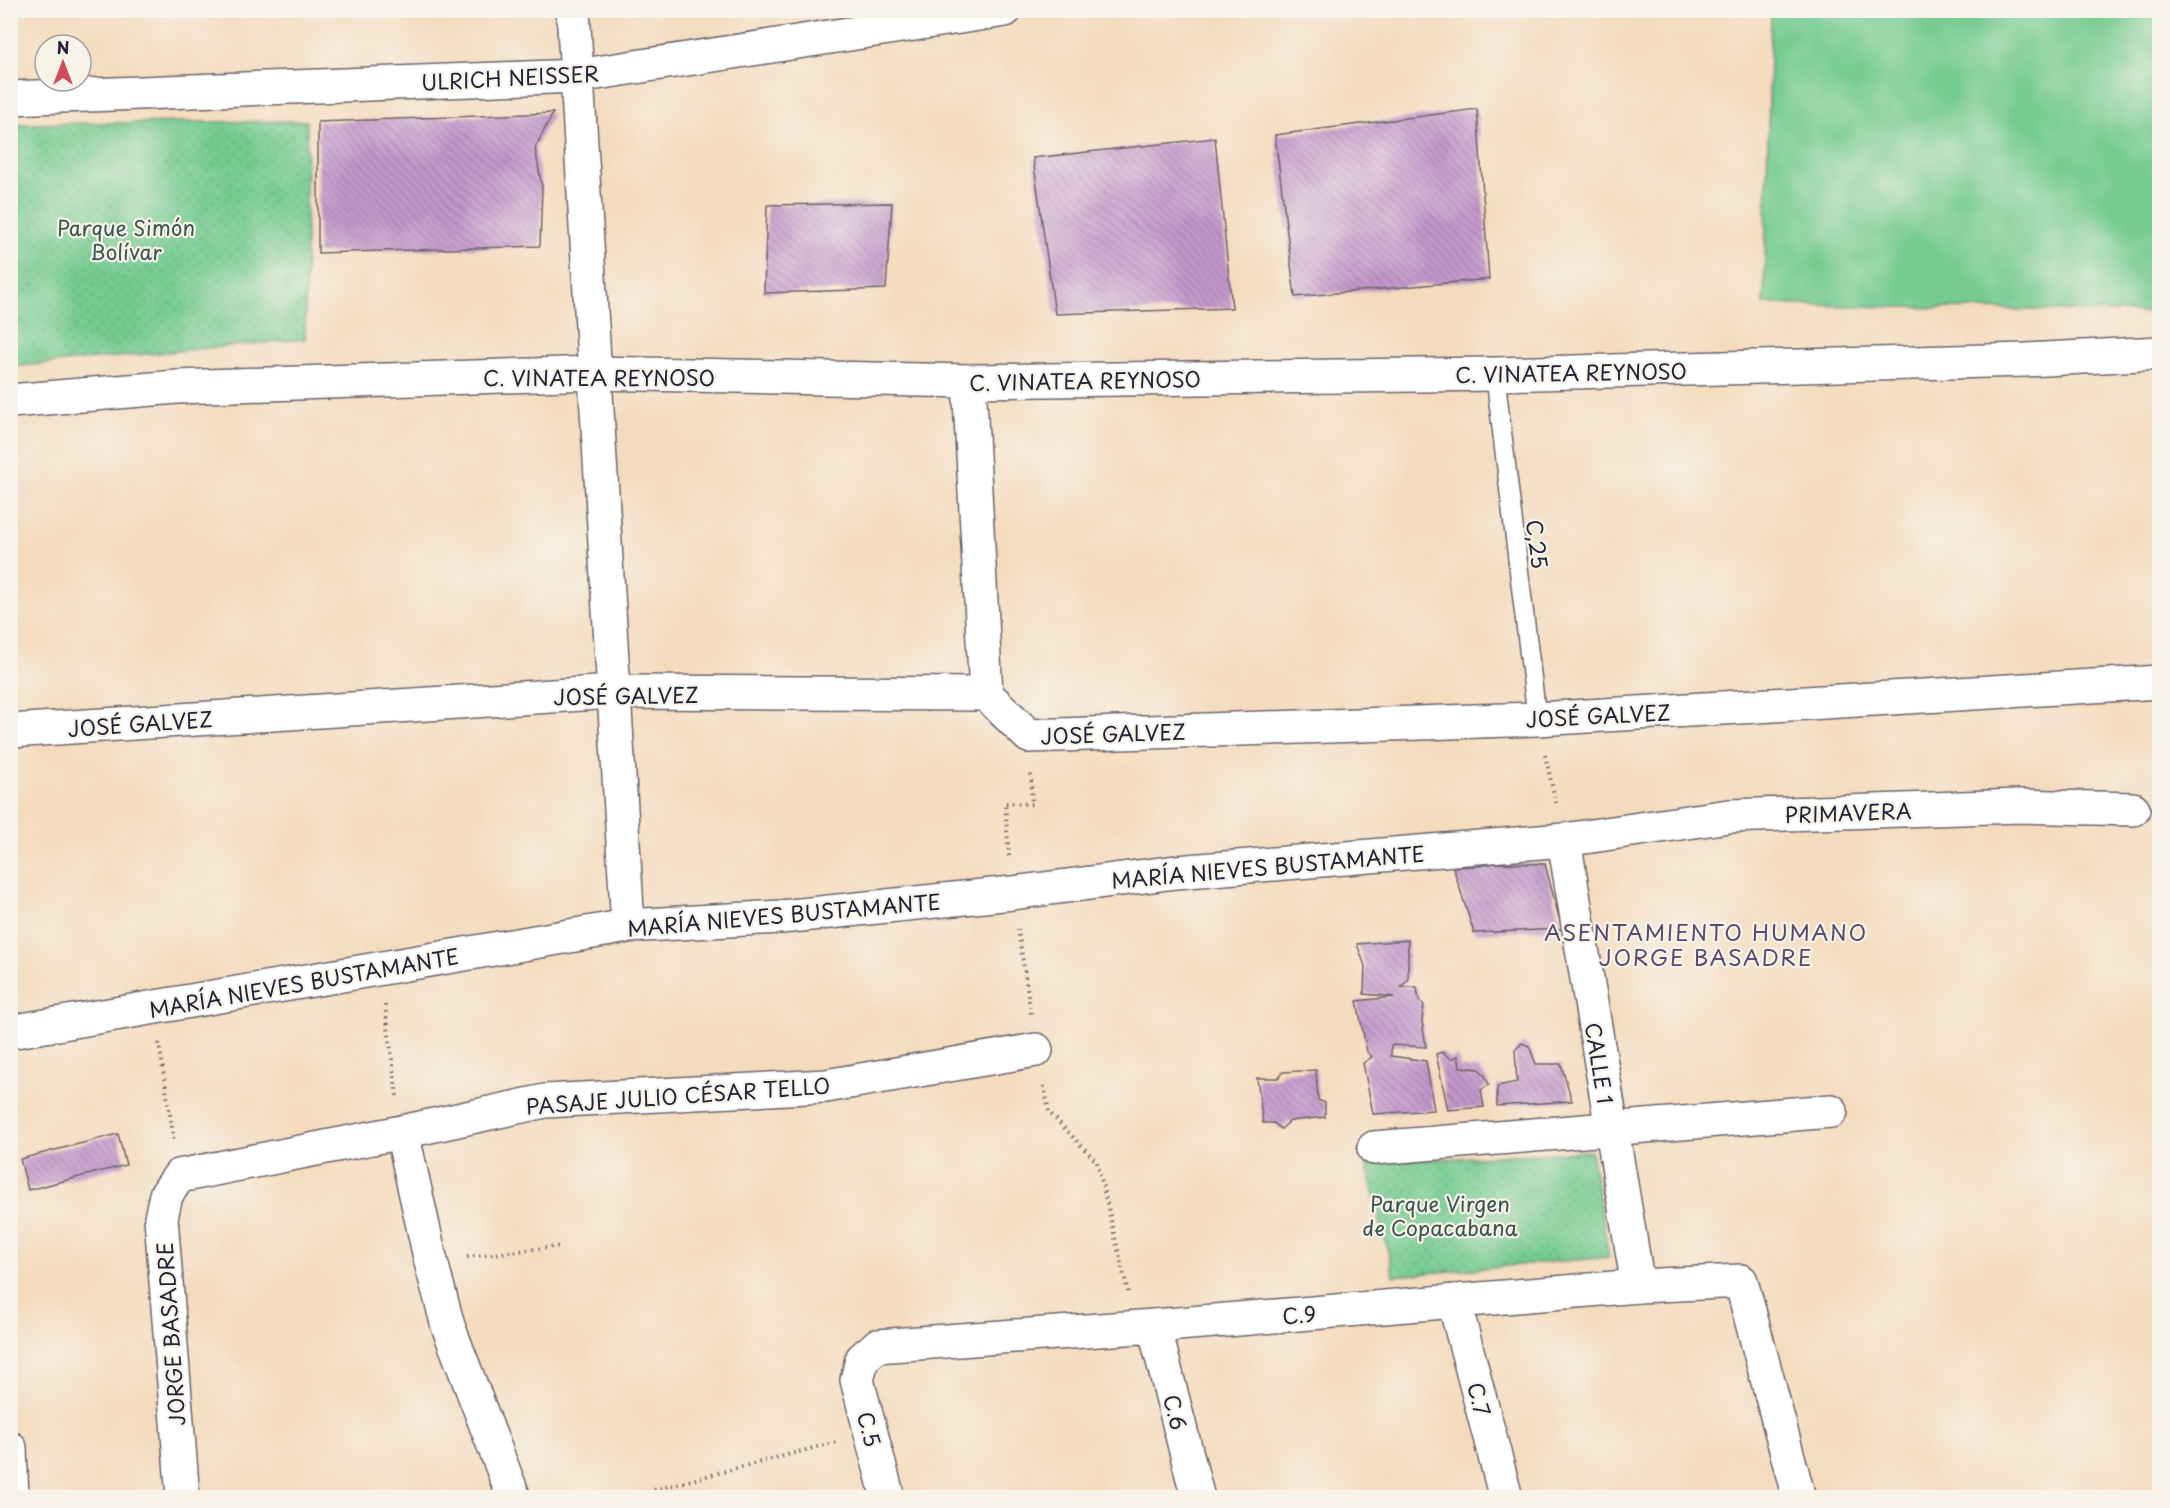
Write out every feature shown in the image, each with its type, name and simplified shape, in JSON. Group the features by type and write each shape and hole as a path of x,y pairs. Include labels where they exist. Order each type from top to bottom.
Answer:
{"street":[{"path":"573,10 628,926"},
{"name":"ULRICH NEISSER","path":"10,98 577,76 1005,10"},
{"name":"C. VINATEA REYNOSO","path":"10,401 177,387 594,373 969,381 1495,374 2014,360 2160,353"},
{"path":"969,381 986,694"},
{"name":"JOSÉ GALVEZ","path":"10,731 613,692 986,694 1029,736 1537,719 2160,682"},
{"name":"PRIMAVERA","path":"1564,840 1729,816 2019,806 2133,809"},
{"name":"MARÍA NIEVES BUSTAMANTE","path":"10,1032 628,926 781,917 1012,893 1176,872 1564,840"},
{"name":"CALLE 1","path":"1564,840 1638,1286"},
{"name":"PASAJE JULIO CÉSAR TELLO","path":"179,1176 545,1101 825,1086 1036,1050"},
{"path":"1374,1148 1831,1111"},
{"path":"402,1132 448,1326 514,1497"},
{"name":"JORGE BASADRE","path":"179,1176 166,1195 161,1218 183,1497"},
{"name":"C.9","path":"862,1359 877,1346 1145,1327 1638,1286 1741,1281 1799,1497"},
{"name":"C.7","path":"1454,1300 1506,1497"},
{"name":"C.6","path":"1145,1327 1198,1497"},
{"name":"C.5","path":"862,1359 857,1380 888,1497"},
{"path":"10,1448 12,1497"}],"lane":[{"name":"C,25","path":"1495,374 1537,719"}],"path":[{"path":"1537,719 1564,840"},
{"path":"1029,736 1032,804 1005,803 1012,893 1036,1050 1049,1112 1098,1162 1145,1327"},
{"path":"380,969 402,1132"},
{"path":"154,1007 179,1176"},
{"path":"431,1262 561,1246"},
{"path":"654,1490 871,1433"}],"green space":[{"path":"1771,11 2159,11 2159,313 1764,304"},
{"name":"Parque Simón Bolívar","path":"307,121 305,339 11,367 11,124"},
{"name":"Parque Virgen de Copacabana","path":"1591,1151 1609,1257 1394,1276 1366,1163"}],"building":[{"path":"1477,109 1489,279 1295,297 1275,135"},
{"path":"553,113 535,148 542,187 540,246 318,253 318,122"},
{"path":"1215,138 1232,308 1055,314 1033,158"},
{"path":"892,203 886,289 764,293 767,205"},
{"path":"1494,863 1545,864 1562,929 1474,933 1453,867"},
{"path":"1408,940 1408,980 1401,987 1417,987 1419,1001 1424,1005 1422,1021 1426,1047 1391,1045 1391,1056 1426,1061 1434,1110 1373,1114 1363,1063 1372,1057 1367,1052 1357,1001 1394,997 1364,994 1365,966 1357,944"},
{"path":"1522,1043 1529,1046 1536,1064 1561,1064 1572,1101 1497,1106 1497,1086 1517,1082 1515,1050"},
{"path":"1442,1052 1451,1059 1458,1056 1460,1067 1479,1069 1485,1076 1489,1085 1481,1090 1484,1107 1448,1110 1436,1054"},
{"path":"1316,1070 1318,1100 1325,1103 1325,1117 1290,1121 1281,1129 1274,1123 1263,1123 1257,1078 1278,1078 1283,1072"},
{"path":"118,1134 126,1165 28,1190 20,1159"}],"district":[{"name":"ASENTAMIENTO HUMANO JORGE BASADRE","path":"1706,944"}]}
